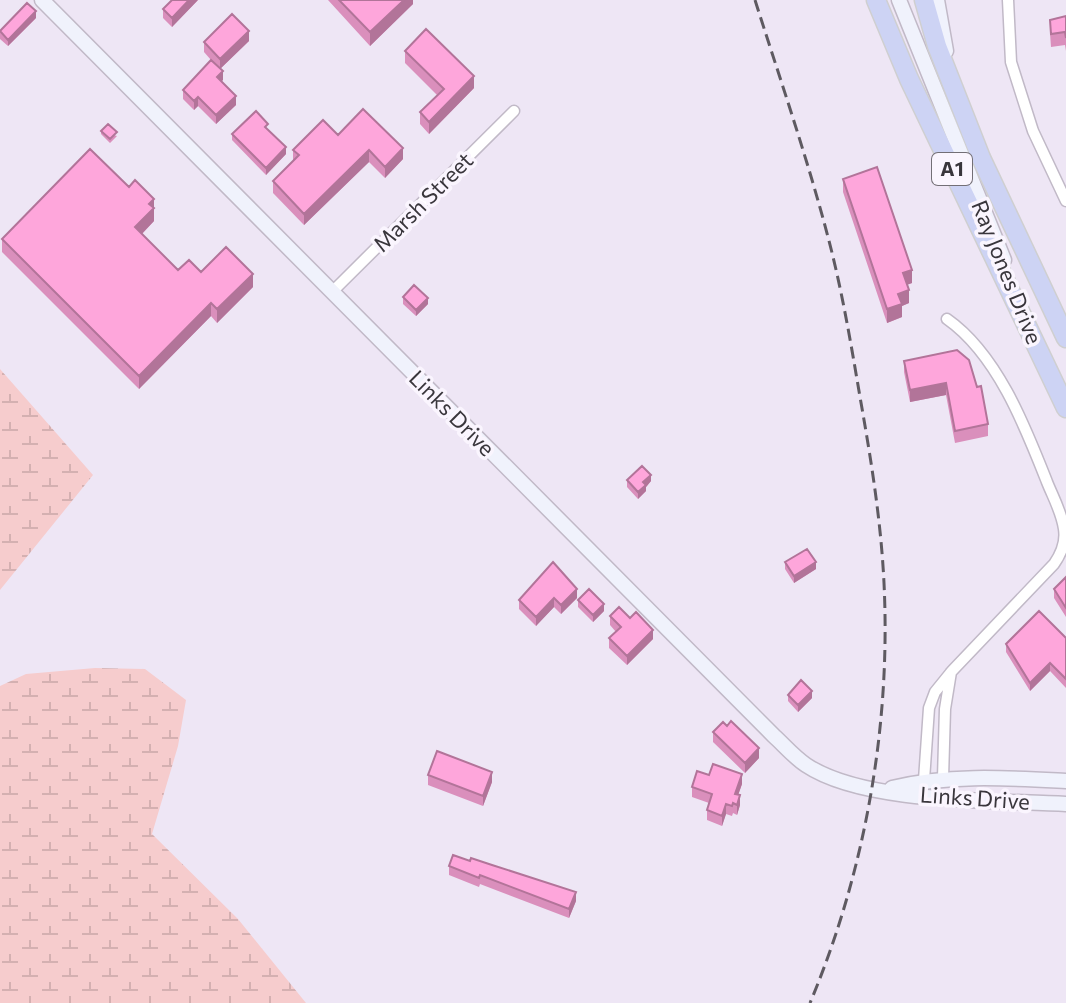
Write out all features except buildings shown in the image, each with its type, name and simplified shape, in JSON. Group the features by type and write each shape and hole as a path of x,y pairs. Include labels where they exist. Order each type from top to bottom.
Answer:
{"highway":[{"name":"A1","path":"876,0 909,79 1031,336"},
{"name":"Ray Jones Drive","path":"924,0 937,46 986,171 1066,338"},
{"name":"Ray Jones Drive","path":"1031,336 1066,408"}],"street":[{"name":"Links Drive","path":"42,0 795,756 841,782 883,790 935,797 1066,804"},
{"name":"Ray Jones Drive","path":"899,0 1005,261 1031,336"},
{"name":"Ray Jones Drive","path":"937,0 952,80"},
{"path":"1008,0 1011,62 1033,131 1066,201"},
{"name":"Marsh Street","path":"332,292 514,111"},
{"path":"935,797 924,780 930,701 952,671 1054,564 1062,549 1064,534 1061,516 1021,416 969,337 947,319"},
{"path":"935,797 943,778 945,709 952,671"},
{"name":"Links Drive","path":"883,790 943,778 1066,781"}],"green space":[{"path":"0,369 93,475 0,590"},
{"path":"95,668 145,669 186,700 178,746 152,834 238,919 306,1003 0,1003 0,686 26,674"}],"railway":[{"path":"755,0 811,177 838,277 872,467 884,583 883,691 870,798 846,902 810,1003"}]}
